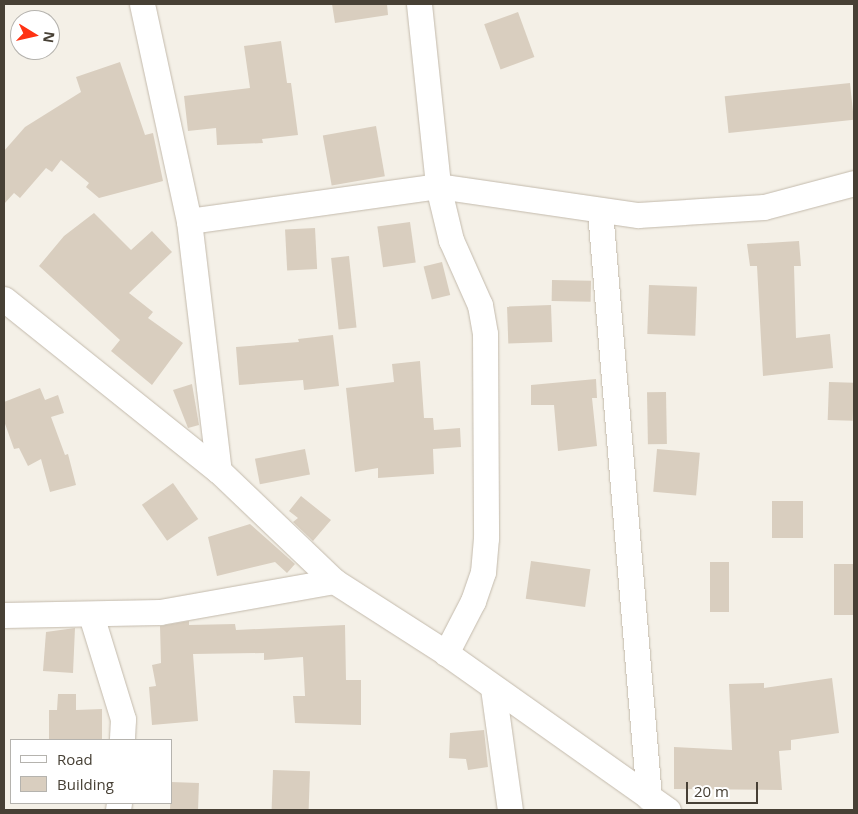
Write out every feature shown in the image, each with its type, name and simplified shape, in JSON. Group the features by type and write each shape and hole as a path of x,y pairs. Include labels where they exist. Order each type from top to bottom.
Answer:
{"street":[{"path":"142,4 188,221 219,471"},
{"path":"419,4 438,186 451,240 480,305 485,334 483,572 473,601 446,653"},
{"path":"188,221 438,186 638,215 764,208 854,183"},
{"path":"600,211 658,804"},
{"path":"4,299 219,471 334,581 446,653 658,804"},
{"path":"4,615 91,615 160,612 334,581"},
{"path":"91,615 123,719 122,739"},
{"path":"493,688 510,810"}],"building":[{"path":"332,4 387,4 388,15 335,23"},
{"path":"518,12 534,57 501,69 484,24"},
{"path":"281,41 287,83 291,83 298,135 262,139 263,143 217,145 216,128 188,131 184,96 250,88 244,46"},
{"path":"120,62 145,135 153,133 163,181 99,198 86,187 89,183 61,160 52,172 46,168 20,198 14,193 4,204 4,151 25,127 81,92 76,77"},
{"path":"850,83 854,120 729,133 725,96"},
{"path":"376,126 385,176 332,186 323,135"},
{"path":"94,213 131,250 152,231 172,252 129,293 153,312 148,318 183,343 152,385 111,351 120,340 39,266 64,236"},
{"path":"410,222 416,263 383,267 377,227"},
{"path":"315,228 317,269 287,271 285,230"},
{"path":"799,241 801,266 794,266 796,338 830,334 833,368 763,376 757,266 750,266 747,244"},
{"path":"349,256 357,328 339,329 331,258"},
{"path":"442,262 450,295 432,300 424,267"},
{"path":"552,280 591,281 591,302 552,301"},
{"path":"649,285 697,287 695,336 647,334"},
{"path":"551,305 552,342 508,344 507,307"},
{"path":"333,335 339,386 304,390 303,380 239,385 236,347 299,342 298,339"},
{"path":"420,361 424,418 433,418 434,430 460,428 461,447 433,449 434,474 378,478 378,468 355,472 346,388 394,382 392,364"},
{"path":"596,379 597,398 592,398 597,446 558,451 554,405 531,405 531,385"},
{"path":"829,382 854,383 853,421 828,420"},
{"path":"192,384 199,425 188,428 173,390"},
{"path":"40,388 45,400 58,395 64,413 51,417 65,455 68,454 76,485 50,492 41,459 28,466 19,448 14,449 4,421 4,402"},
{"path":"647,392 666,392 667,444 648,444"},
{"path":"305,449 310,475 260,484 255,459"},
{"path":"657,449 700,453 696,496 653,492"},
{"path":"173,483 198,519 167,541 142,505"},
{"path":"301,496 331,520 313,541 293,522 298,518 289,511"},
{"path":"772,501 803,501 803,538 772,538"},
{"path":"250,524 295,564 287,573 275,562 217,576 208,537"},
{"path":"531,561 590,569 585,607 526,599"},
{"path":"710,562 729,562 729,612 710,612"},
{"path":"834,564 854,564 854,615 834,615"},
{"path":"189,621 189,625 235,624 236,630 345,625 346,680 361,680 361,725 295,723 293,696 305,696 303,657 264,660 264,653 193,654 198,721 152,725 149,687 156,686 152,665 161,663 160,626"},
{"path":"75,628 73,673 43,671 46,632"},
{"path":"832,678 839,733 791,740 791,750 779,751 782,790 674,789 674,747 732,750 729,684 764,683 764,688"},
{"path":"58,694 76,694 76,710 102,709 102,739 49,739 49,710 57,710"},
{"path":"484,730 488,767 468,770 466,759 449,758 450,733"},
{"path":"273,770 310,771 309,810 272,810"},
{"path":"172,782 199,783 198,810 170,810 170,804 172,804"}]}
